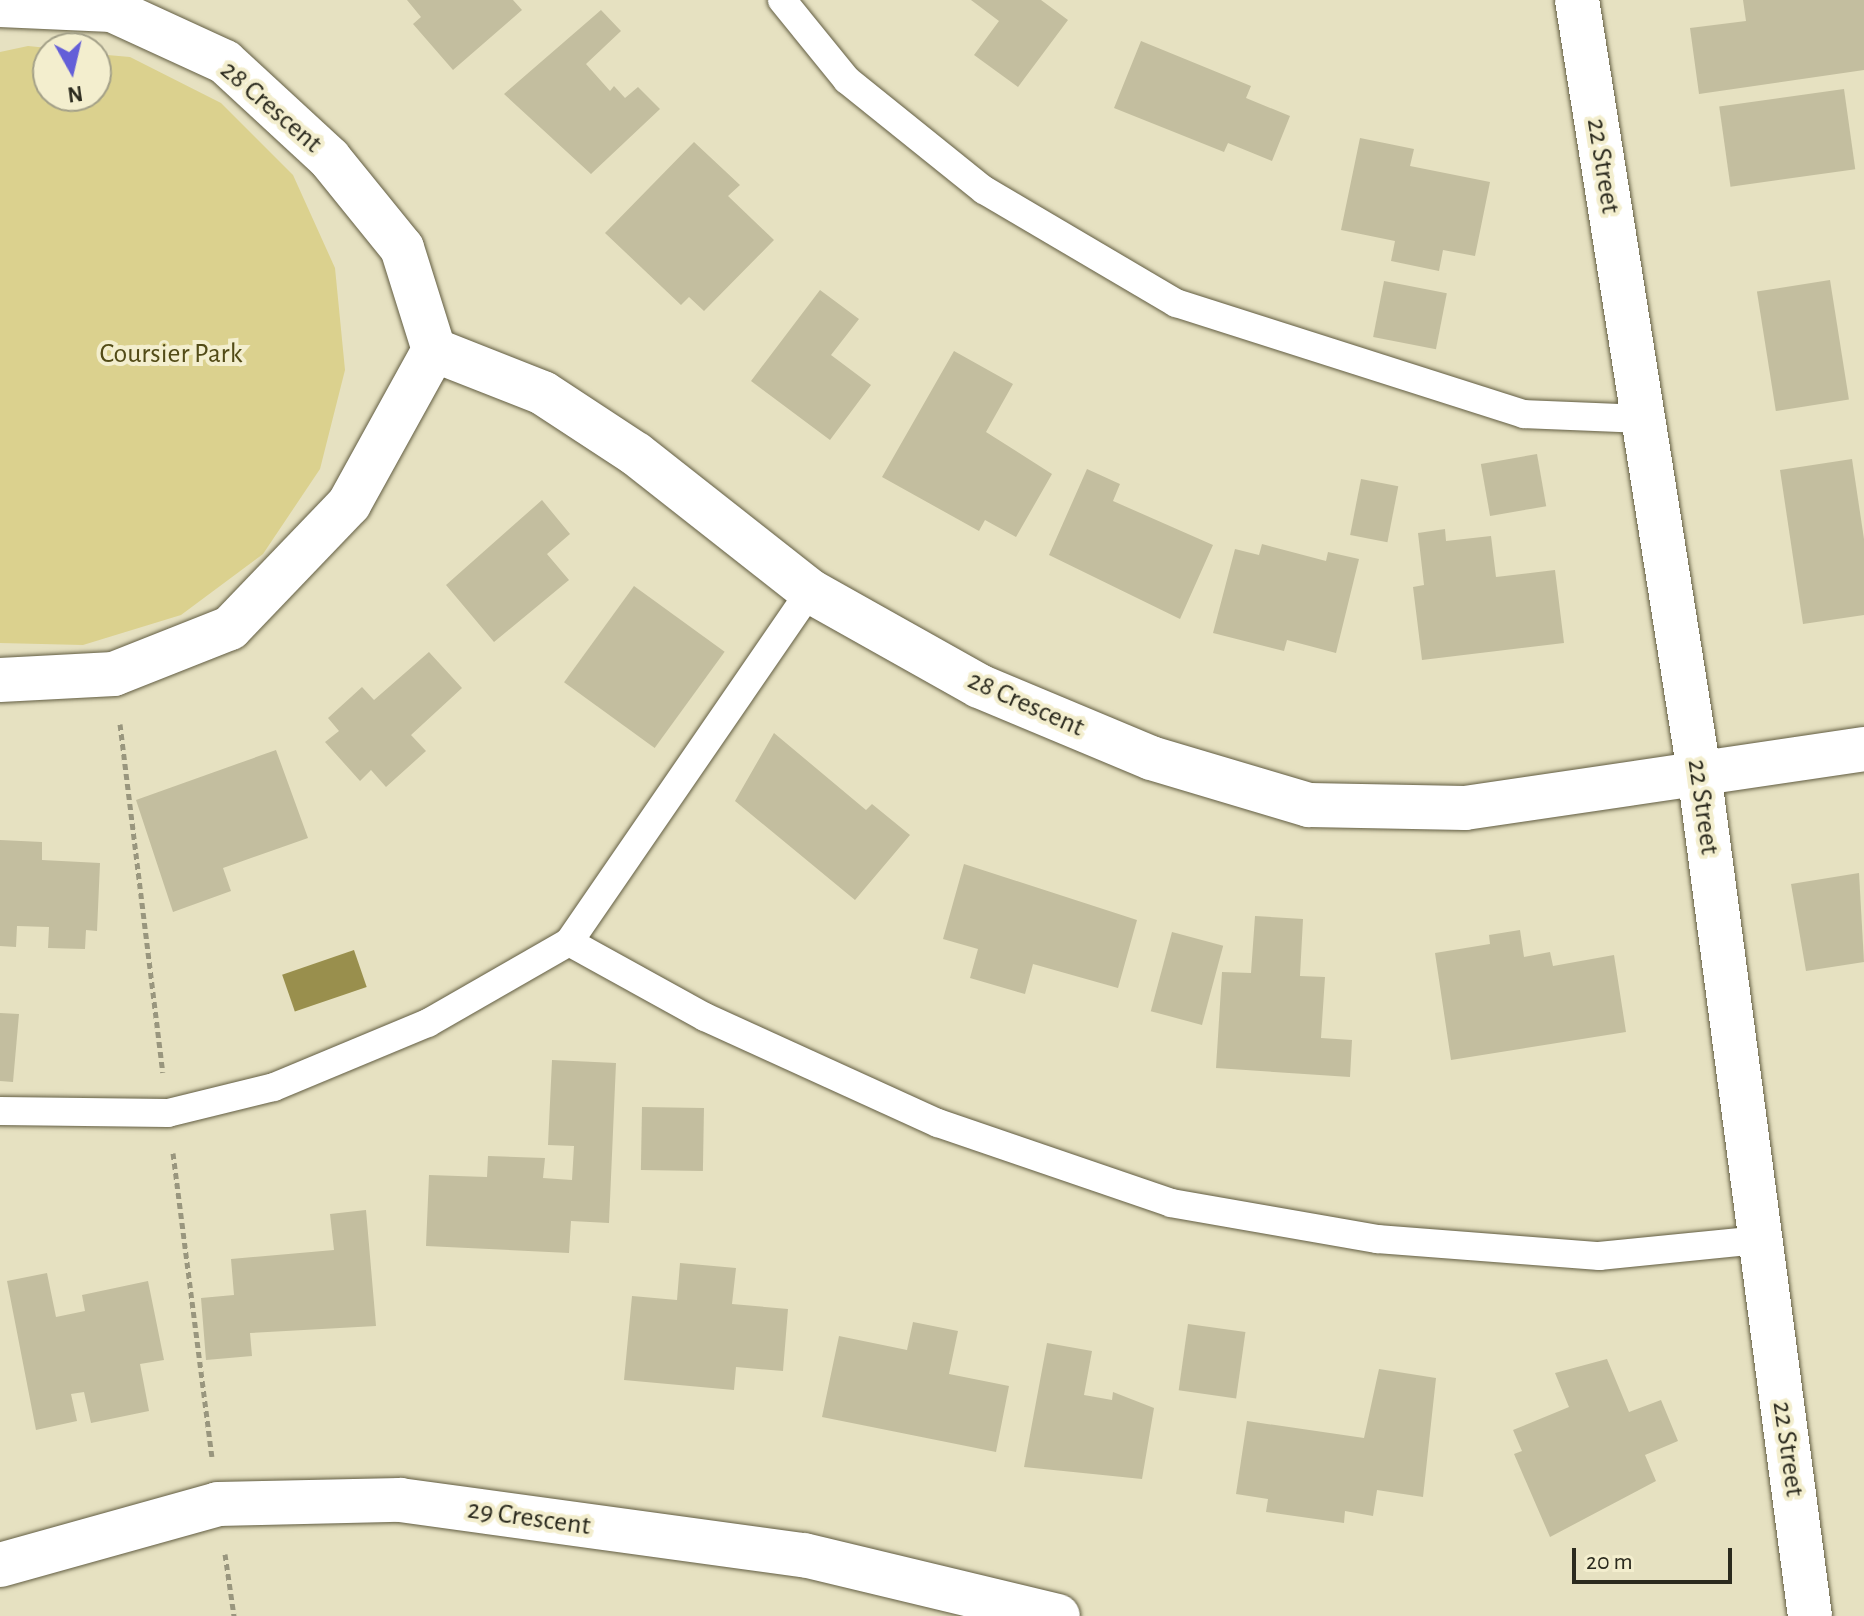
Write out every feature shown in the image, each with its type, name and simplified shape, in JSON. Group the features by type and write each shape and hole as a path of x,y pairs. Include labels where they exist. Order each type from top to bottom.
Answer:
{"street":[{"name":"22 Street","path":"1577,0 1699,772 1810,1616"},
{"name":"28 Crescent","path":"0,5 112,10 225,62 329,158 402,248 434,350 543,393 636,454 810,591 979,686 1151,758 1309,805 1465,808 1864,749"},
{"path":"0,680 114,674 230,628 349,504 434,350"},
{"name":"29 Crescent","path":"0,1565 218,1504 400,1500 804,1555 1058,1616"}],"lane":[{"path":"782,0 847,80 984,190 1176,303 1524,414 1642,419"},
{"path":"0,1111 168,1113 274,1087 428,1023 569,942 810,591"},
{"path":"569,942 705,1017 938,1123 1171,1203 1377,1239 1599,1256 1760,1240"}],"path":[{"path":"218,1504 234,1616"}],"green space":[{"name":"Coursier Park","path":"32,46 32,112 112,112 112,55 130,57 221,103 293,175 335,268 345,370 320,469 263,554 181,615 83,645 0,643 0,52"}],"shaded area":[{"path":"354,950 367,987 295,1012 282,975"}],"building":[{"path":"407,0 513,0 522,10 453,70 413,24 421,17"},
{"path":"971,0 1041,0 1068,20 1018,87 974,55 999,21"},
{"path":"1743,0 1864,0 1864,70 1699,94 1690,28 1746,21"},
{"path":"601,10 621,31 586,64 610,91 614,86 625,98 638,87 660,109 591,174 504,94"},
{"path":"1141,41 1251,86 1246,98 1290,116 1272,161 1228,143 1224,152 1114,108"},
{"path":"1844,89 1855,169 1730,187 1719,107"},
{"path":"1360,138 1414,149 1410,166 1490,182 1475,256 1443,250 1439,271 1391,261 1395,241 1341,230"},
{"path":"694,142 740,185 728,196 774,240 704,311 689,297 681,305 605,233"},
{"path":"1830,280 1849,400 1776,411 1757,292"},
{"path":"1384,281 1447,293 1436,349 1373,337"},
{"path":"820,290 859,319 831,355 871,385 830,440 751,381"},
{"path":"954,351 1013,384 986,432 1052,474 1016,537 985,520 979,531 882,477"},
{"path":"1537,454 1546,506 1490,516 1481,464"},
{"path":"1852,459 1864,539 1864,615 1803,624 1780,470"},
{"path":"1087,469 1120,484 1113,501 1213,545 1180,619 1049,555"},
{"path":"1361,479 1398,486 1387,542 1350,535"},
{"path":"542,500 570,534 547,554 569,580 494,642 446,585"},
{"path":"1445,529 1446,541 1491,536 1496,577 1555,570 1564,643 1422,660 1413,587 1424,585 1418,533"},
{"path":"1262,544 1326,561 1328,552 1359,559 1336,653 1287,640 1284,651 1213,633 1235,549 1259,555"},
{"path":"634,586 725,652 655,748 564,682"},
{"path":"429,652 462,688 411,735 426,751 386,787 371,770 360,781 325,742 339,731 328,718 362,687 374,700"},
{"path":"774,733 866,810 872,804 910,835 855,900 735,801"},
{"path":"276,750 308,838 223,868 231,891 173,912 136,800"},
{"path":"0,840 42,842 42,860 100,863 97,931 86,930 85,949 48,948 49,927 17,926 16,947 0,946"},
{"path":"964,864 1137,920 1118,988 1033,964 1025,994 970,978 978,949 943,939"},
{"path":"1859,873 1864,962 1806,971 1791,884"},
{"path":"1255,916 1303,919 1300,976 1325,977 1321,1038 1352,1040 1350,1077 1216,1068 1222,972 1251,973"},
{"path":"1520,930 1524,957 1550,952 1553,966 1614,955 1626,1032 1451,1060 1435,953 1490,944 1489,935"},
{"path":"1172,932 1223,946 1202,1025 1151,1011"},
{"path":"0,1013 19,1014 13,1082 0,1081"},
{"path":"552,1060 616,1063 609,1223 571,1221 569,1253 426,1246 429,1175 487,1177 488,1156 545,1158 543,1178 572,1180 574,1146 548,1145"},
{"path":"642,1107 704,1108 703,1171 641,1170"},
{"path":"366,1210 376,1326 250,1333 252,1356 206,1360 201,1298 234,1295 231,1259 334,1250 330,1214"},
{"path":"680,1263 736,1268 732,1304 788,1309 783,1371 736,1367 734,1390 624,1380 632,1296 677,1300"},
{"path":"47,1273 56,1317 85,1311 82,1295 148,1281 164,1360 140,1364 149,1411 91,1423 84,1392 71,1394 77,1421 36,1430 7,1281"},
{"path":"913,1322 958,1331 949,1374 1009,1386 996,1452 822,1417 839,1336 907,1350"},
{"path":"1188,1324 1245,1332 1236,1398 1179,1390"},
{"path":"1047,1343 1092,1351 1084,1395 1112,1400 1113,1392 1154,1408 1142,1479 1024,1467"},
{"path":"1607,1359 1629,1412 1661,1400 1678,1441 1645,1455 1656,1481 1550,1537 1514,1454 1522,1451 1513,1430 1569,1407 1555,1373"},
{"path":"1379,1369 1436,1378 1423,1497 1377,1490 1373,1516 1345,1511 1344,1523 1266,1512 1268,1499 1236,1494 1247,1421 1364,1438"}]}
